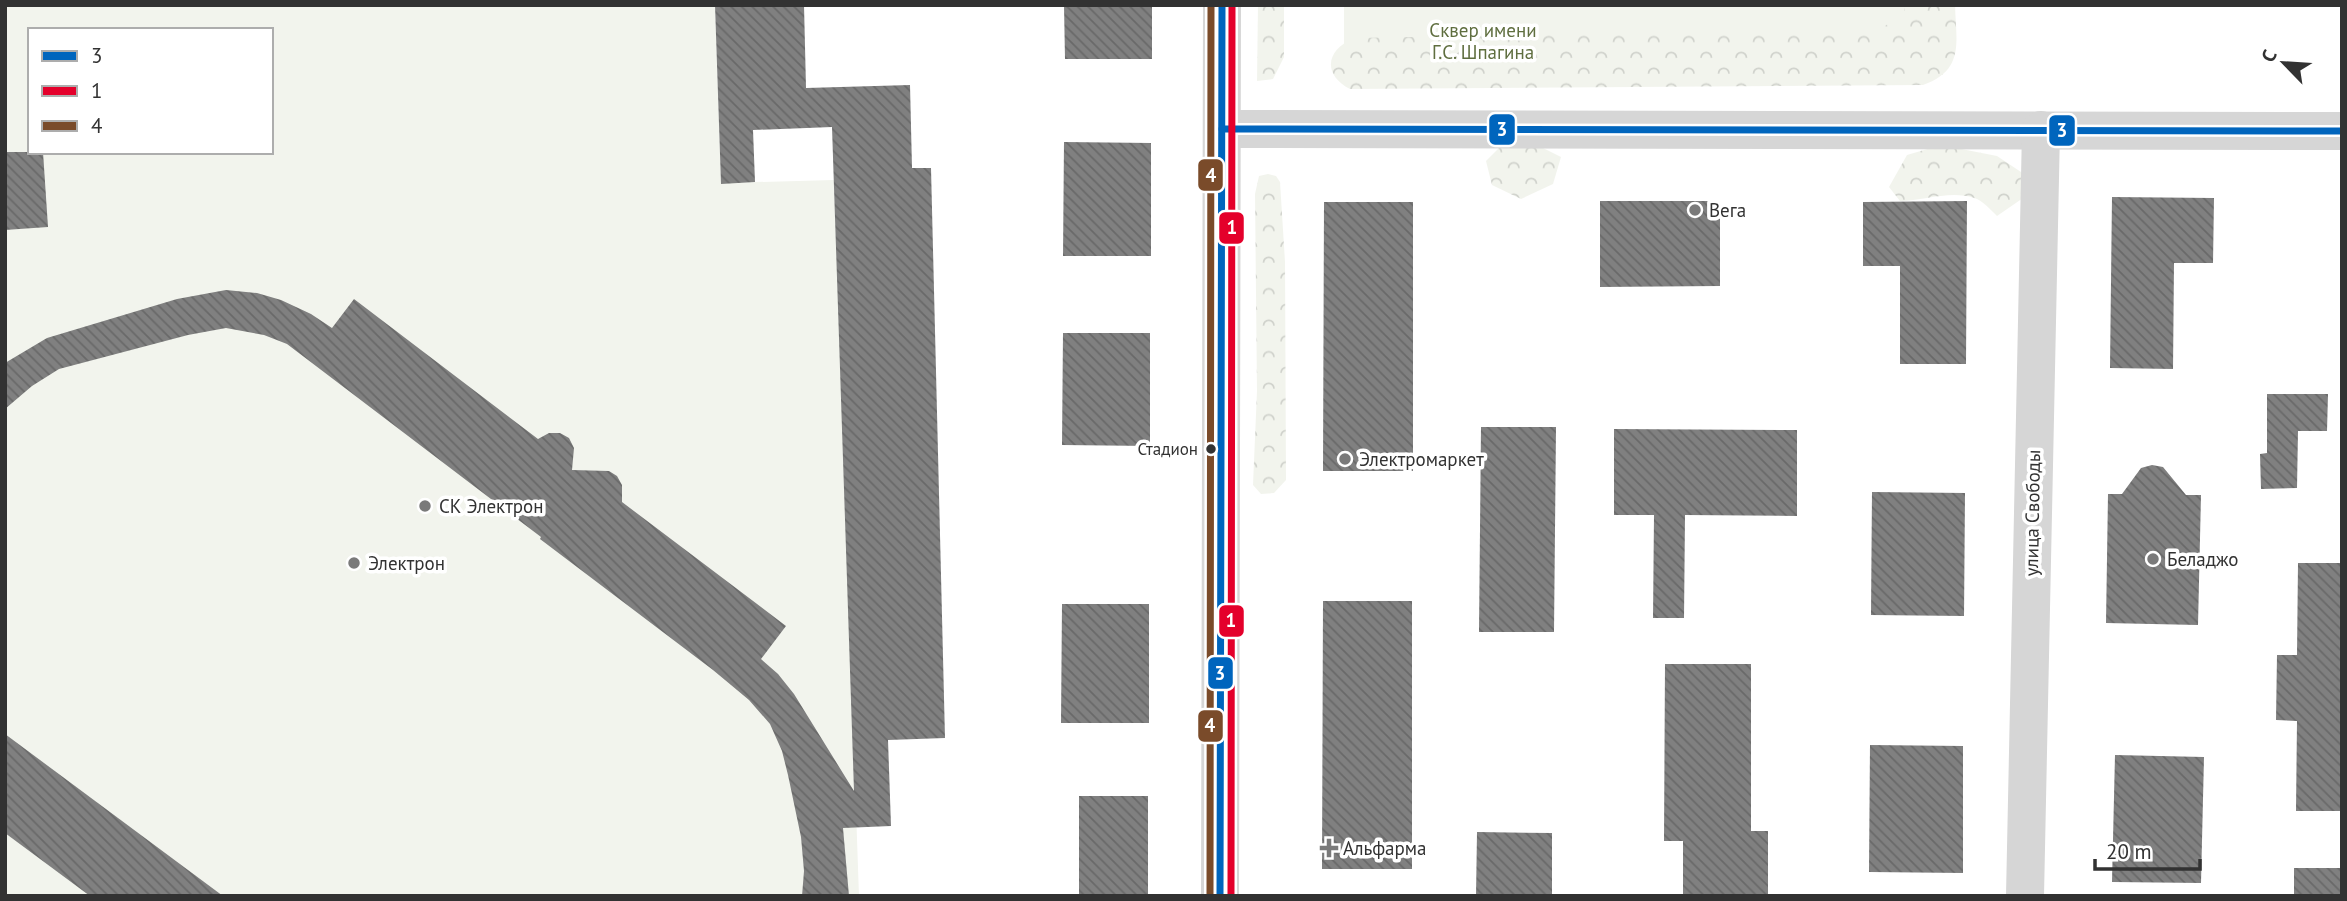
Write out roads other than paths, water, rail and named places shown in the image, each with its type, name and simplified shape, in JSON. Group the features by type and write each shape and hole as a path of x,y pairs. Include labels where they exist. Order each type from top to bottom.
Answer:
{"street":[{"path":"1220,896 1222,5"},
{"path":"1222,129 2342,131"},
{"name":"улица Свободы","path":"2025,896 2040,130"}],"place":[{"name":"Вега","path":"1695,210"},
{"name":"Стадион","path":"1211,449"},
{"name":"Электромаркет","path":"1345,459"},
{"name":"СК Электрон","path":"425,506"},
{"name":"Беладжо","path":"2153,559"},
{"name":"Электрон","path":"354,563"},
{"name":"Альфарма","path":"1329,848"}],"park label":[{"name":"Сквер имени Г.С. Шпагина","path":"1483,41"}]}
